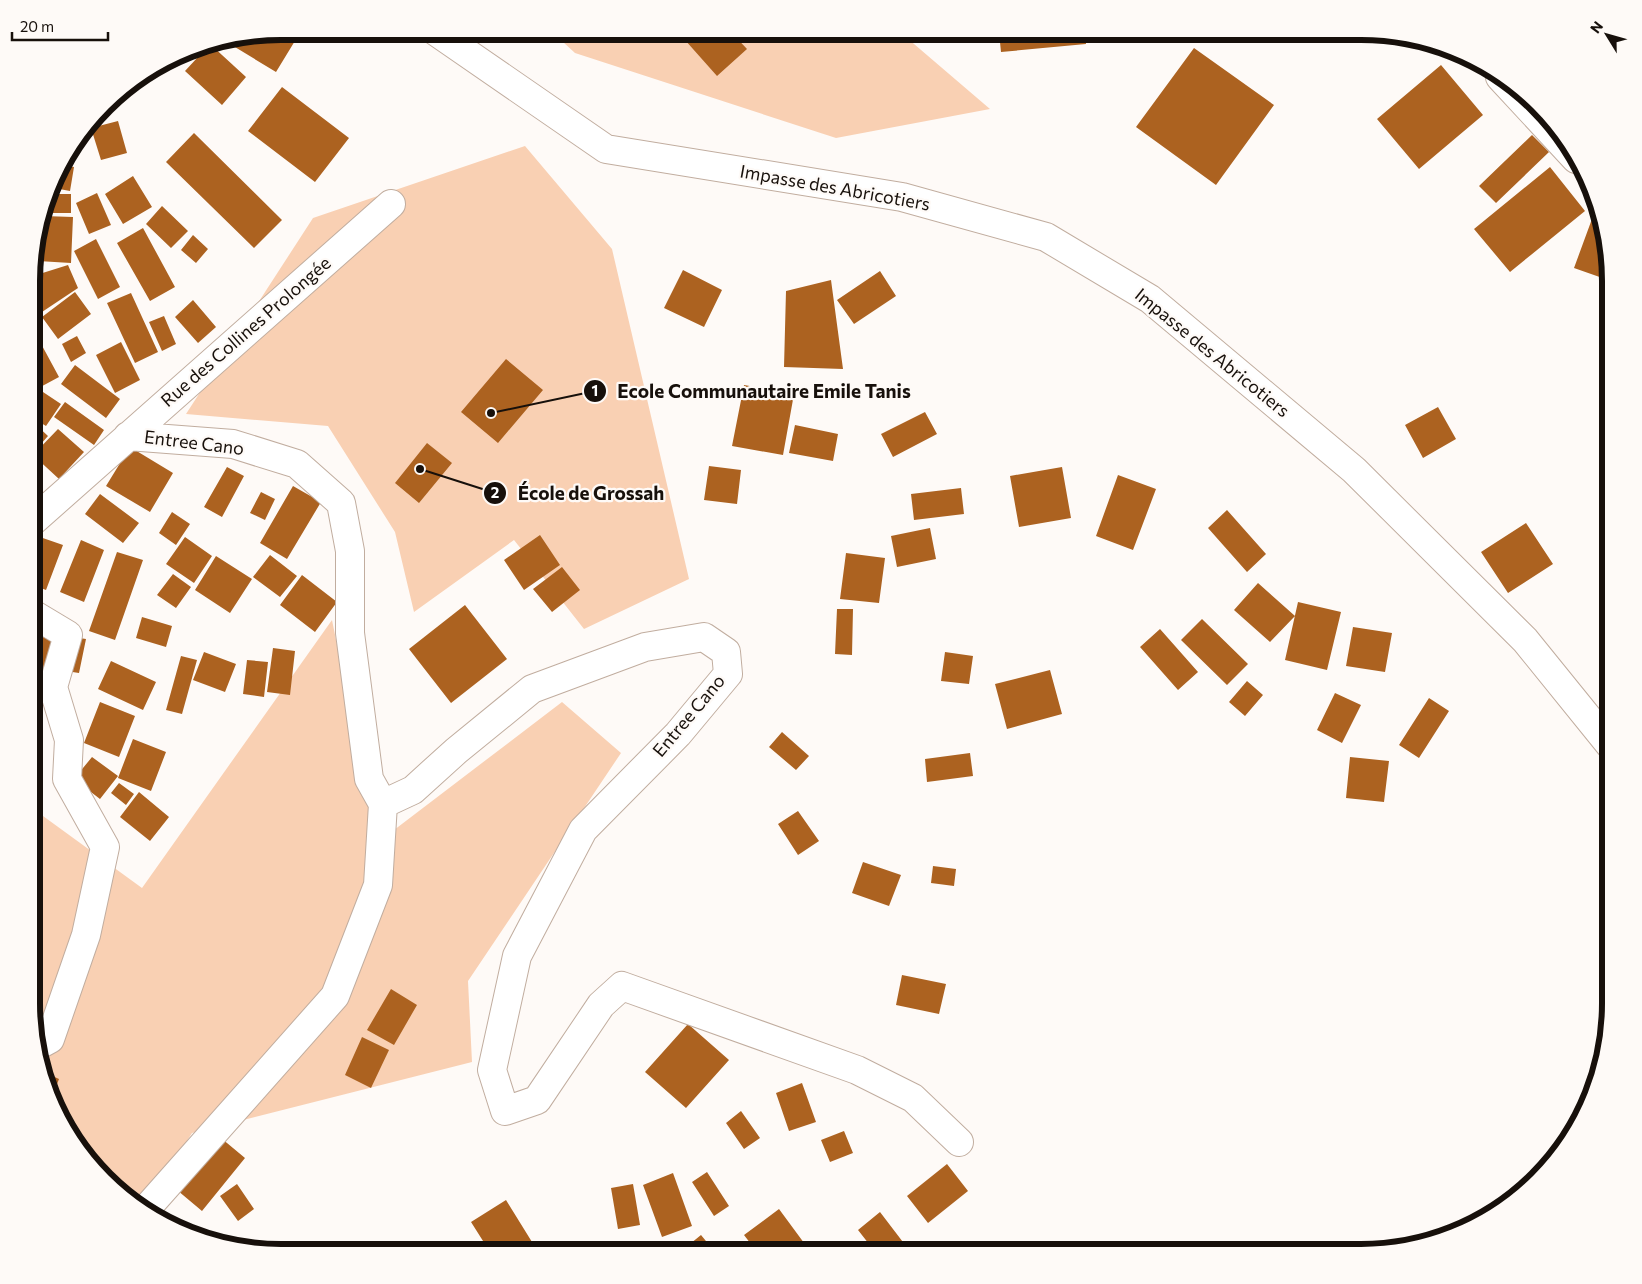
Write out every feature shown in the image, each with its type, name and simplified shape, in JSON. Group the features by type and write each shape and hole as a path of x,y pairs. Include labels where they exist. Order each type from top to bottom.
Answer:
{"street":[{"name":"Impasse des Abricotiers","path":"448,40 606,149 893,195 921,202 1046,237 1150,299 1354,470 1525,640 1602,735"},
{"name":"Rue des Collines Prolongée","path":"40,515 391,204"},
{"name":"Entree Cano","path":"128,436 234,444 298,464 341,502 350,551 350,633 369,779 383,804 413,790 456,751 532,689 645,647 704,637 726,652 728,674 678,734 583,830 517,956 492,1070 505,1112 537,1100 601,1005 622,986 857,1070 913,1098 959,1142"},
{"path":"40,618 68,635 53,687 69,740 67,779 105,847 86,935 50,1038 43,1042"},
{"path":"150,1205 335,996 378,885 383,804"}],"shaded area":[{"path":"561,40 909,40 990,109 836,138 575,53"},
{"path":"525,146 612,249 689,579 584,629 514,540 414,612 395,532 328,426 186,414 313,218"},
{"path":"332,620 377,843 562,702 621,753 468,981 472,1062 192,1133 147,1203 122,1184 90,1150 65,1110 48,1066 42,1035 40,1003 40,814 142,888"}],"building":[{"path":"296,40 276,72 232,45 249,42"},
{"path":"685,40 738,40 747,49 717,76"},
{"path":"1000,40 1086,40 1086,44 1001,52"},
{"path":"1194,48 1274,105 1216,185 1136,127"},
{"path":"215,49 246,77 222,105 185,71 201,54"},
{"path":"1441,65 1483,115 1419,169 1377,119"},
{"path":"282,87 349,138 315,182 248,131"},
{"path":"118,121 127,153 101,160 92,131 96,127"},
{"path":"194,133 282,220 254,248 166,162"},
{"path":"1532,135 1549,152 1496,203 1479,186"},
{"path":"69,166 74,167 70,191 58,189"},
{"path":"1550,167 1585,211 1510,272 1474,229"},
{"path":"133,176 152,207 123,224 105,194"},
{"path":"97,193 111,225 89,234 76,203"},
{"path":"56,194 71,194 71,213 50,213"},
{"path":"162,206 188,231 171,248 146,224"},
{"path":"49,216 73,217 71,263 41,261"},
{"path":"1593,216 1600,249 1602,278 1574,268"},
{"path":"143,228 175,287 150,301 117,243"},
{"path":"193,235 208,249 196,263 181,250"},
{"path":"96,239 120,287 98,299 74,251"},
{"path":"68,265 78,288 40,313 40,274"},
{"path":"683,270 722,290 704,327 664,308"},
{"path":"880,271 896,296 854,324 837,300"},
{"path":"831,280 843,369 784,367 786,291"},
{"path":"75,292 91,314 58,339 42,317"},
{"path":"131,293 158,352 135,363 107,303"},
{"path":"193,300 216,327 198,343 175,317"},
{"path":"164,316 176,344 162,351 149,322"},
{"path":"77,336 86,353 71,362 62,344"},
{"path":"40,342 59,377 40,387"},
{"path":"121,342 140,380 115,393 96,355"},
{"path":"506,359 543,390 498,443 461,412"},
{"path":"75,365 120,399 106,418 61,384"},
{"path":"744,385 794,394 783,455 732,446"},
{"path":"43,392 61,404 46,426 40,422 40,396"},
{"path":"65,402 104,430 94,445 54,417"},
{"path":"1438,407 1456,439 1423,458 1405,425"},
{"path":"925,412 937,434 893,457 881,434"},
{"path":"795,425 838,434 833,461 789,453"},
{"path":"40,429 48,436 40,445"},
{"path":"58,429 84,452 59,479 40,461 40,448"},
{"path":"427,443 452,463 419,503 395,483"},
{"path":"130,447 173,473 150,512 106,486"},
{"path":"709,466 741,470 737,504 704,500"},
{"path":"227,467 244,476 222,517 204,507"},
{"path":"1062,467 1071,518 1019,527 1010,476"},
{"path":"1118,475 1156,489 1133,550 1096,536"},
{"path":"293,486 321,502 287,559 260,543"},
{"path":"961,488 964,514 914,520 911,494"},
{"path":"261,492 275,499 265,520 250,513"},
{"path":"100,494 139,523 123,543 85,514"},
{"path":"1227,510 1266,554 1247,572 1208,528"},
{"path":"172,512 190,524 176,545 159,533"},
{"path":"1526,523 1553,564 1508,593 1481,552"},
{"path":"930,528 936,559 897,567 891,536"},
{"path":"540,535 560,565 524,590 504,560"},
{"path":"40,537 63,545 46,590 40,588"},
{"path":"185,537 212,556 194,583 166,564"},
{"path":"81,540 104,550 84,602 60,592"},
{"path":"117,552 143,560 115,640 89,631"},
{"path":"846,553 885,558 879,603 840,599"},
{"path":"270,555 297,576 280,597 253,577"},
{"path":"216,556 252,579 230,613 195,590"},
{"path":"562,567 580,590 552,612 533,589"},
{"path":"173,574 191,587 176,608 157,595"},
{"path":"302,575 337,602 315,632 280,605"},
{"path":"1258,583 1295,616 1270,642 1234,610"},
{"path":"1298,602 1341,612 1327,670 1285,660"},
{"path":"465,605 507,659 451,703 409,649"},
{"path":"837,609 853,609 852,655 835,654"},
{"path":"142,617 172,626 166,647 136,638"},
{"path":"1202,619 1248,664 1227,685 1181,640"},
{"path":"1353,627 1392,633 1385,672 1346,666"},
{"path":"1160,629 1198,672 1178,690 1140,647"},
{"path":"40,633 56,641 40,675"},
{"path":"73,637 86,639 79,673 66,671"},
{"path":"273,648 295,651 290,695 267,692"},
{"path":"204,652 236,664 225,692 193,680"},
{"path":"945,652 973,656 969,684 941,681"},
{"path":"181,656 197,660 182,714 166,710"},
{"path":"247,660 268,662 264,697 243,694"},
{"path":"111,661 156,682 143,710 98,689"},
{"path":"1050,670 1062,714 1007,729 995,684"},
{"path":"1247,681 1263,695 1245,716 1229,702"},
{"path":"1335,693 1361,705 1342,743 1317,730"},
{"path":"1429,698 1449,711 1419,758 1399,745"},
{"path":"100,702 135,716 119,757 84,743"},
{"path":"782,732 809,756 796,770 769,747"},
{"path":"133,739 166,752 151,791 118,778"},
{"path":"970,753 973,776 927,782 925,759"},
{"path":"92,757 118,776 100,799 74,779"},
{"path":"1350,757 1389,761 1384,802 1346,798"},
{"path":"119,783 134,794 126,805 111,793"},
{"path":"139,792 169,817 150,841 120,817"},
{"path":"798,811 819,841 798,855 778,824"},
{"path":"863,862 901,875 889,906 852,893"},
{"path":"933,866 956,869 954,886 931,883"},
{"path":"902,975 946,984 939,1014 896,1005"},
{"path":"391,989 417,1005 394,1045 367,1030"},
{"path":"688,1024 729,1060 686,1108 645,1072"},
{"path":"362,1037 389,1050 371,1088 345,1075"},
{"path":"51,1075 59,1079 56,1088"},
{"path":"802,1083 816,1122 789,1131 776,1093"},
{"path":"741,1111 760,1138 744,1149 726,1123"},
{"path":"844,1131 853,1153 830,1162 821,1140"},
{"path":"215,1133 245,1158 202,1211 171,1185"},
{"path":"947,1164 968,1191 928,1223 907,1196"},
{"path":"707,1172 729,1206 714,1216 692,1182"},
{"path":"673,1173 692,1226 662,1237 643,1185"},
{"path":"237,1184 254,1209 238,1221 220,1196"},
{"path":"633,1184 640,1225 618,1229 611,1188"},
{"path":"506,1200 532,1242 529,1244 485,1244 471,1222"},
{"path":"779,1209 805,1244 751,1244 744,1235"},
{"path":"880,1212 904,1244 869,1244 858,1230"},
{"path":"701,1235 708,1244 690,1244"}],"place":[{"name":"Ecole Communautaire Emile Tanis","path":"491,413"},
{"name":"École de Grossah","path":"420,469"}]}
